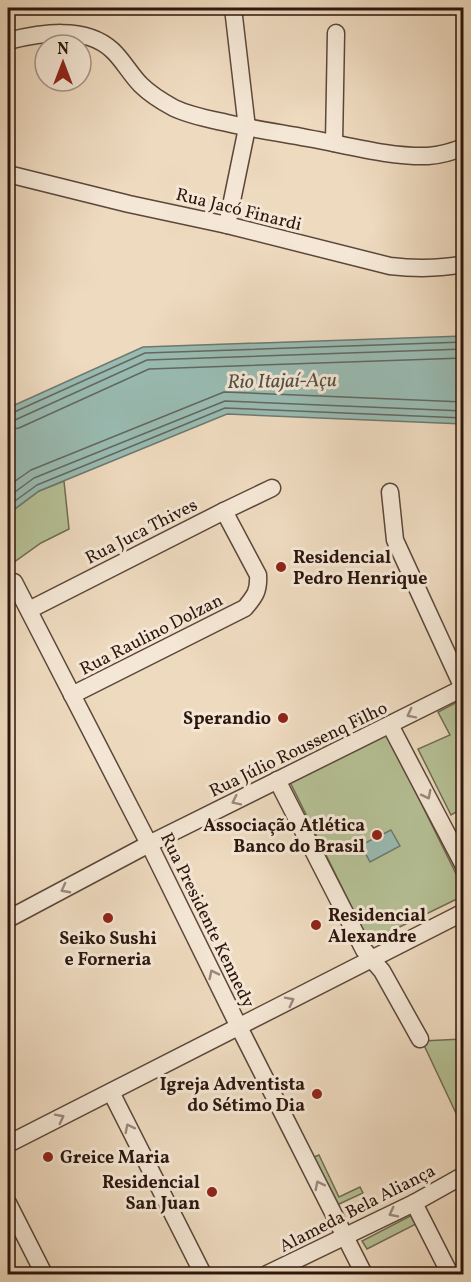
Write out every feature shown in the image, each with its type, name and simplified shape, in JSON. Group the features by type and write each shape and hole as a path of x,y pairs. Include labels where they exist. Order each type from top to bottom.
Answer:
{"street":[{"path":"227,225 247,128 232,8"},
{"path":"334,143 336,33"},
{"path":"8,41 24,37 66,34 81,35 103,42 141,86 157,98 195,116 247,128 389,153 428,156 464,147"},
{"name":"Rua Jacó Finardi","path":"8,174 390,266 414,269 464,264"},
{"name":"Rua Juca Thives","path":"29,610 272,488"},
{"path":"390,492 395,540 464,688"},
{"name":"Rua Raulino Dolzan","path":"72,695 245,608 250,602 258,586 258,575 224,511"},
{"name":"Rua Presidente Kennedy","path":"14,582 149,844 238,1027 364,1275"},
{"name":"Rua Júlio Roussenq Filho","path":"8,919 149,844 464,688"},
{"path":"390,725 464,866"},
{"path":"277,780 364,950 382,970 420,1039"},
{"path":"116,861 145,863 162,872"},
{"path":"8,1144 464,912"},
{"path":"111,1092 202,1275"},
{"name":"Alameda Bela Aliança","path":"267,1275 414,1203 464,1175"},
{"path":"8,1203 44,1275"},
{"path":"414,1203 450,1275"}],"green space":[{"path":"64,481 69,529 41,543 13,563 10,596 8,597 8,514 39,491"},
{"path":"463,699 463,808 451,815 418,749 450,735 438,712"},
{"name":"Associação Atlética Banco do Brasil","path":"387,734 463,888 463,896 369,942 290,782"},
{"path":"463,1039 463,1128 422,1041"},
{"path":"319,1155 339,1197 360,1187 363,1193 337,1205 314,1157"},
{"path":"414,1214 418,1223 367,1249 362,1241"}],"water":[{"name":"Rio Itajaí-Açu","path":"463,336 463,424 227,414 39,491 8,514 8,408 143,347"},
{"path":"391,830 400,846 370,862 361,845"}],"place":[{"name":"Residencial Pedro Henrique","path":"281,567"},
{"name":"Sperandio","path":"283,718"},
{"name":"Associação Atlética Banco do Brasil","path":"377,835"},
{"name":"Seiko Sushi e Forneria","path":"108,918"},
{"name":"Residencial Alexandre","path":"316,925"},
{"name":"Igreja Adventista do Sétimo Dia","path":"317,1094"},
{"name":"Greice Maria","path":"48,1157"},
{"name":"Residencial San Juan","path":"212,1192"}]}
